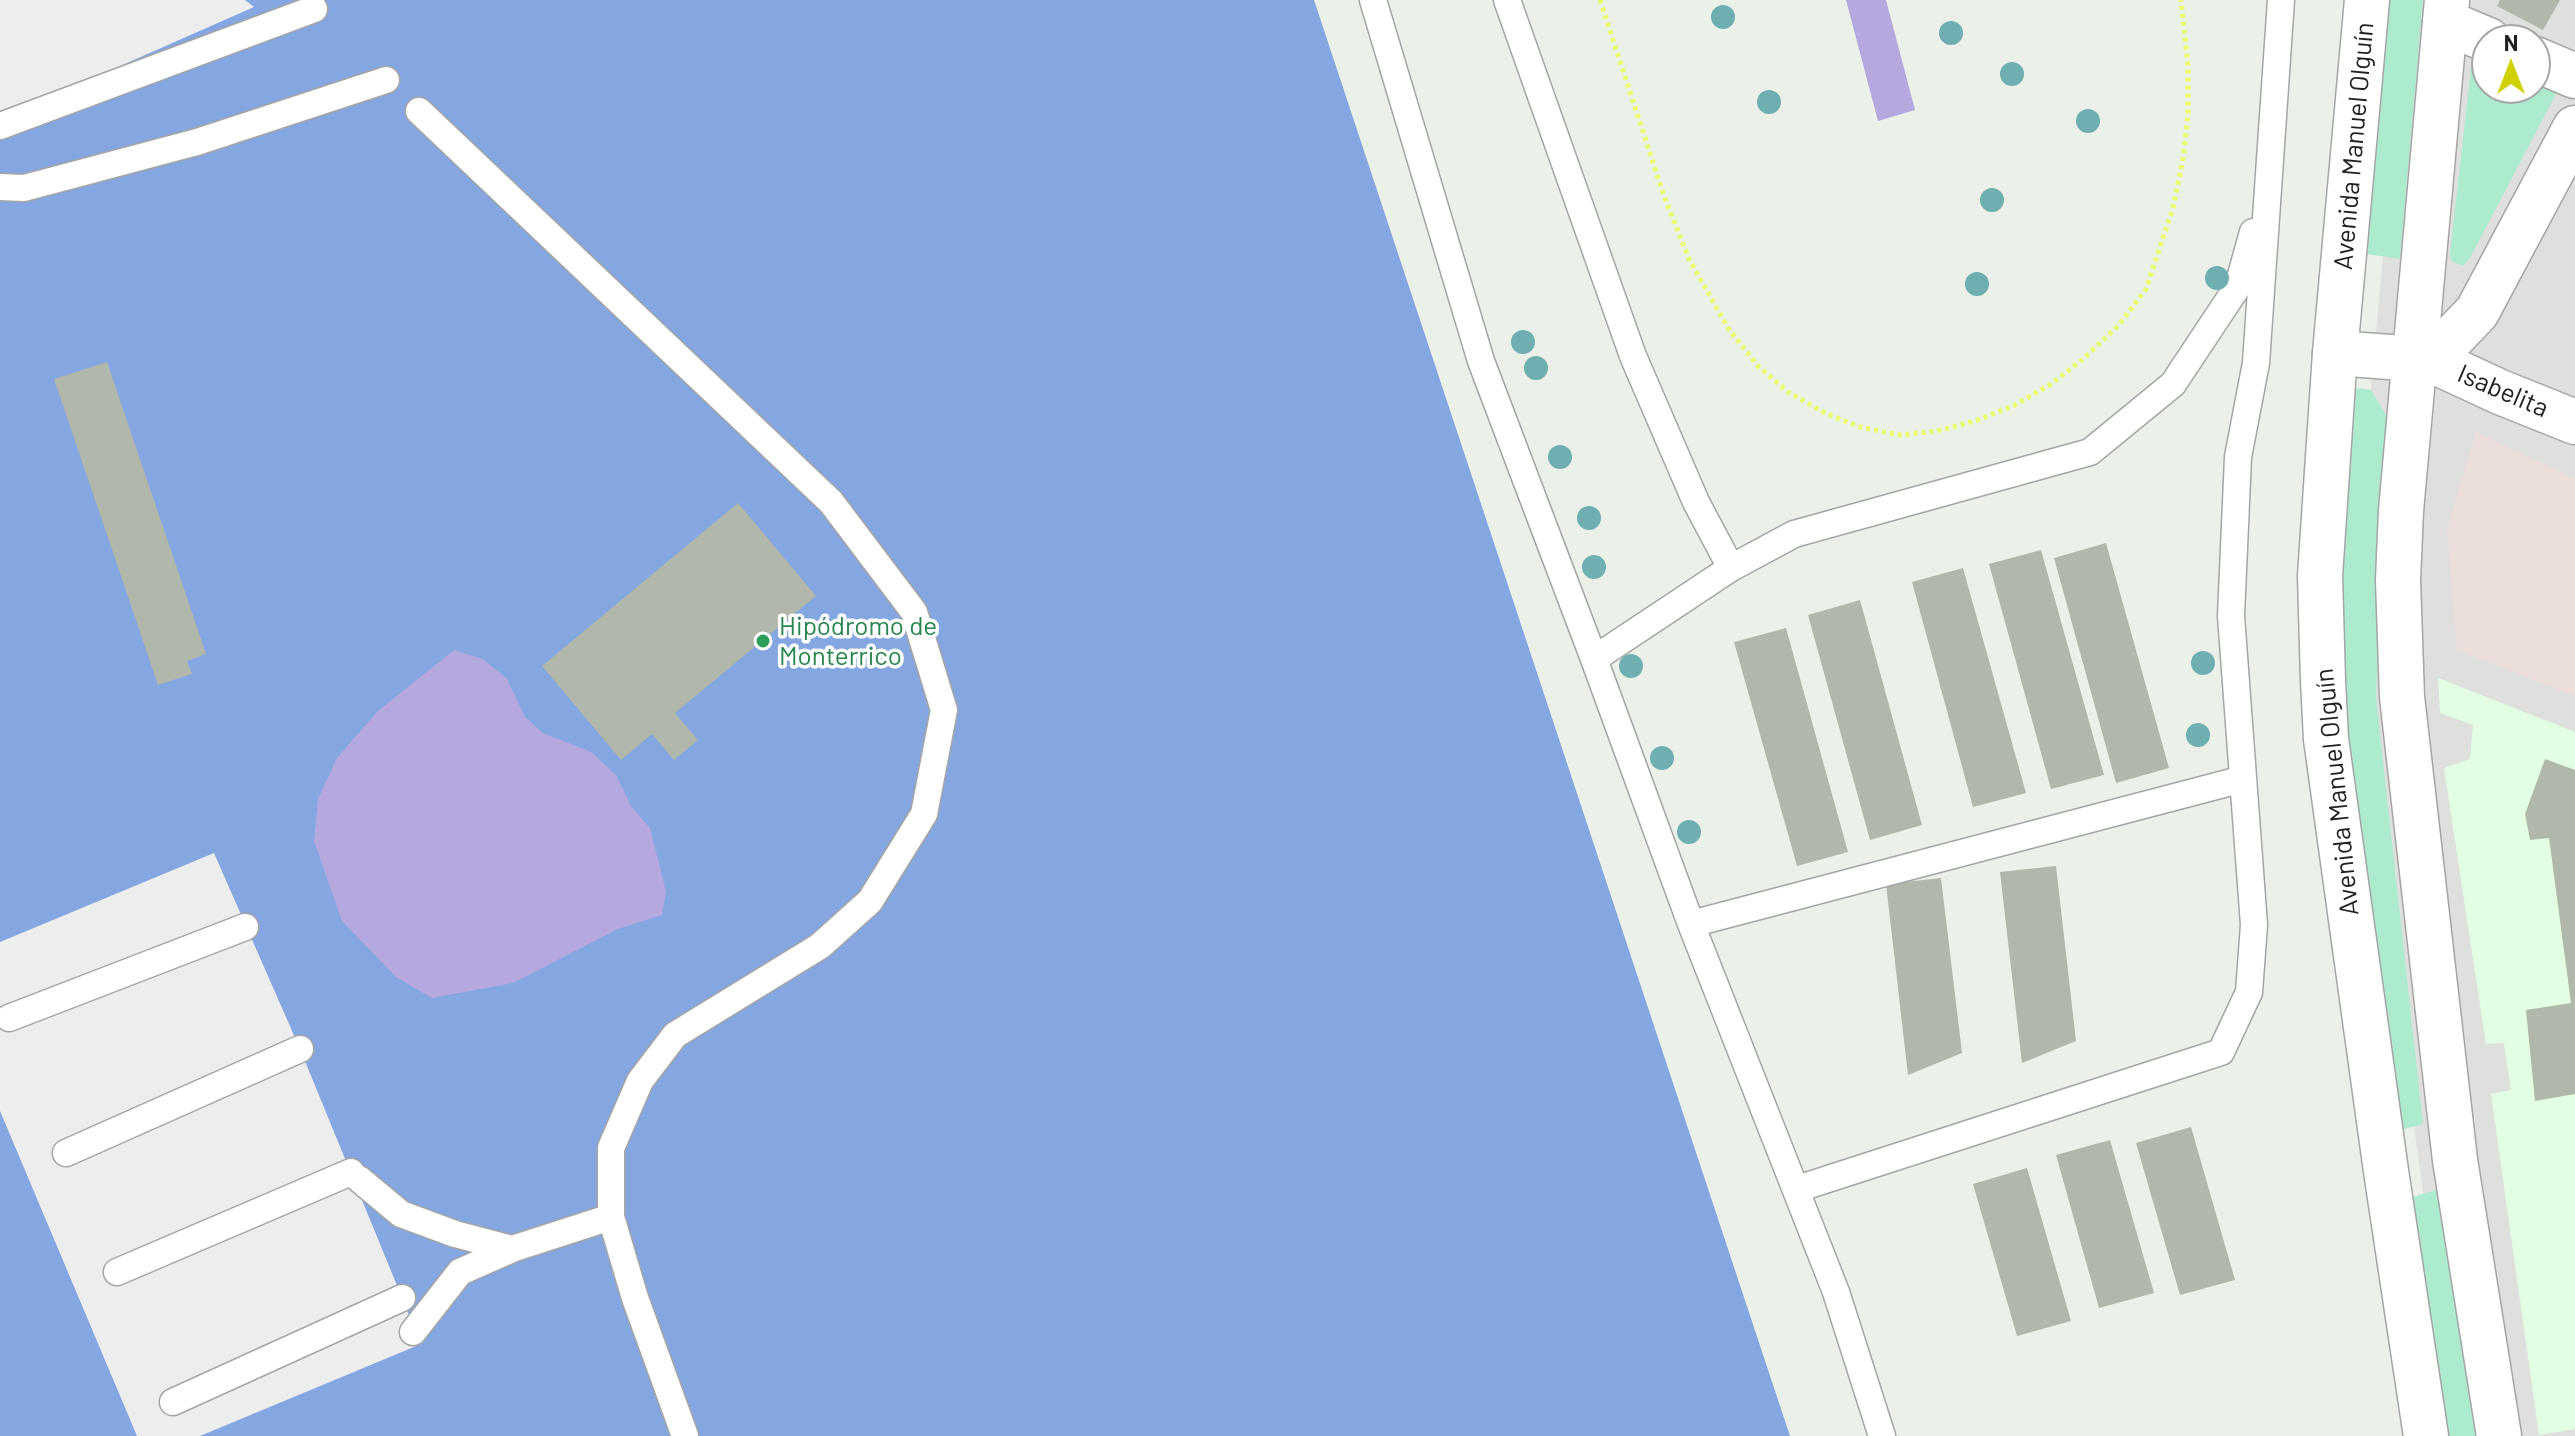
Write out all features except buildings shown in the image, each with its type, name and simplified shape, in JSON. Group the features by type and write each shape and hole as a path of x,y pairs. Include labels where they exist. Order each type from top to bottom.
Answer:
{"street":[{"name":"Avenida Manuel Olguín","path":"2367,0 2335,353 2320,576 2326,739 2426,1436"},
{"path":"2446,11 2471,28"},
{"path":"2446,11 2424,360 2401,511 2398,580 2402,697 2455,1160 2499,1436"},
{"path":"2551,66 2575,76"},
{"path":"2424,360 2477,312 2575,128"},
{"name":"Isabelita","path":"2335,353 2424,360 2575,422"},
{"path":"2386,1171 2455,1160"}],"lane":[{"path":"1373,0 1481,361 1691,924 1836,1292 1882,1436"},
{"path":"1507,0 1633,356 1696,502 1731,568"},
{"path":"1797,1189 2221,1052 2249,992 2254,925 2232,600 2238,457 2256,363 2281,0"},
{"path":"0,126 314,9"},
{"path":"1,183 24,188 197,142 386,80"},
{"path":"419,111 831,502 914,612 944,710 924,814 870,901 820,946 675,1035 640,1081 611,1148 611,1217 635,1298 685,1436"},
{"path":"1594,659 1731,568 1794,534 2090,452 2173,384 2238,286 2269,177"},
{"path":"1691,924 2243,779"},
{"path":"9,1018 245,927"},
{"path":"66,1153 300,1049"},
{"path":"117,1272 355,1176 401,1214 455,1234 512,1249"},
{"path":"413,1332 460,1272 512,1249 611,1217"},
{"path":"173,1402 402,1298"}],"path":[{"path":"1600,0 1664,196 1689,259 1706,294 1728,328 1758,366 1788,392 1825,413 1860,427 1900,435 1937,431 1975,421 2015,405 2051,384 2119,325 2146,289 2173,208 2183,159 2188,115 2188,66 2181,0"}],"shaded area":[{"name":"Hipódromo de Monterrico","path":"0,0 1314,0 1790,1436 0,1436"},
{"path":"0,0 245,0 254,7 0,119"},
{"path":"1846,0 1886,0 1915,110 1878,121"},
{"path":"2388,0 2423,0 2400,259 2367,254"},
{"path":"2406,0 2575,0 2575,1436 2457,1436 2359,732 2362,487"},
{"path":"2471,67 2471,104 2551,104 2470,258 2460,265 2452,261 2450,254"},
{"path":"2551,90 2557,92 2551,103"},
{"path":"2357,388 2371,390 2388,418 2376,697 2423,1124 2400,1130 2340,723 2341,426"},
{"path":"2476,432 2575,479 2575,696 2457,650 2447,529"},
{"path":"454,650 483,659 507,679 525,717 543,733 591,752 616,775 631,806 650,828 666,891 662,915 618,929 513,983 432,998 396,977 342,921 314,841 318,799 337,758 378,711"},
{"path":"2438,678 2575,732 2575,1429 2539,1435 2491,1094 2511,1090 2504,1043 2486,1044 2444,768 2470,759 2473,725 2440,713"},
{"path":"214,853 300,1049 421,1344 200,1436 137,1436 0,1111 0,942"},
{"path":"2440,1189 2479,1436 2441,1436 2406,1199"}],"place":[{"name":"Hipódromo de Monterrico","path":"763,641"}]}
